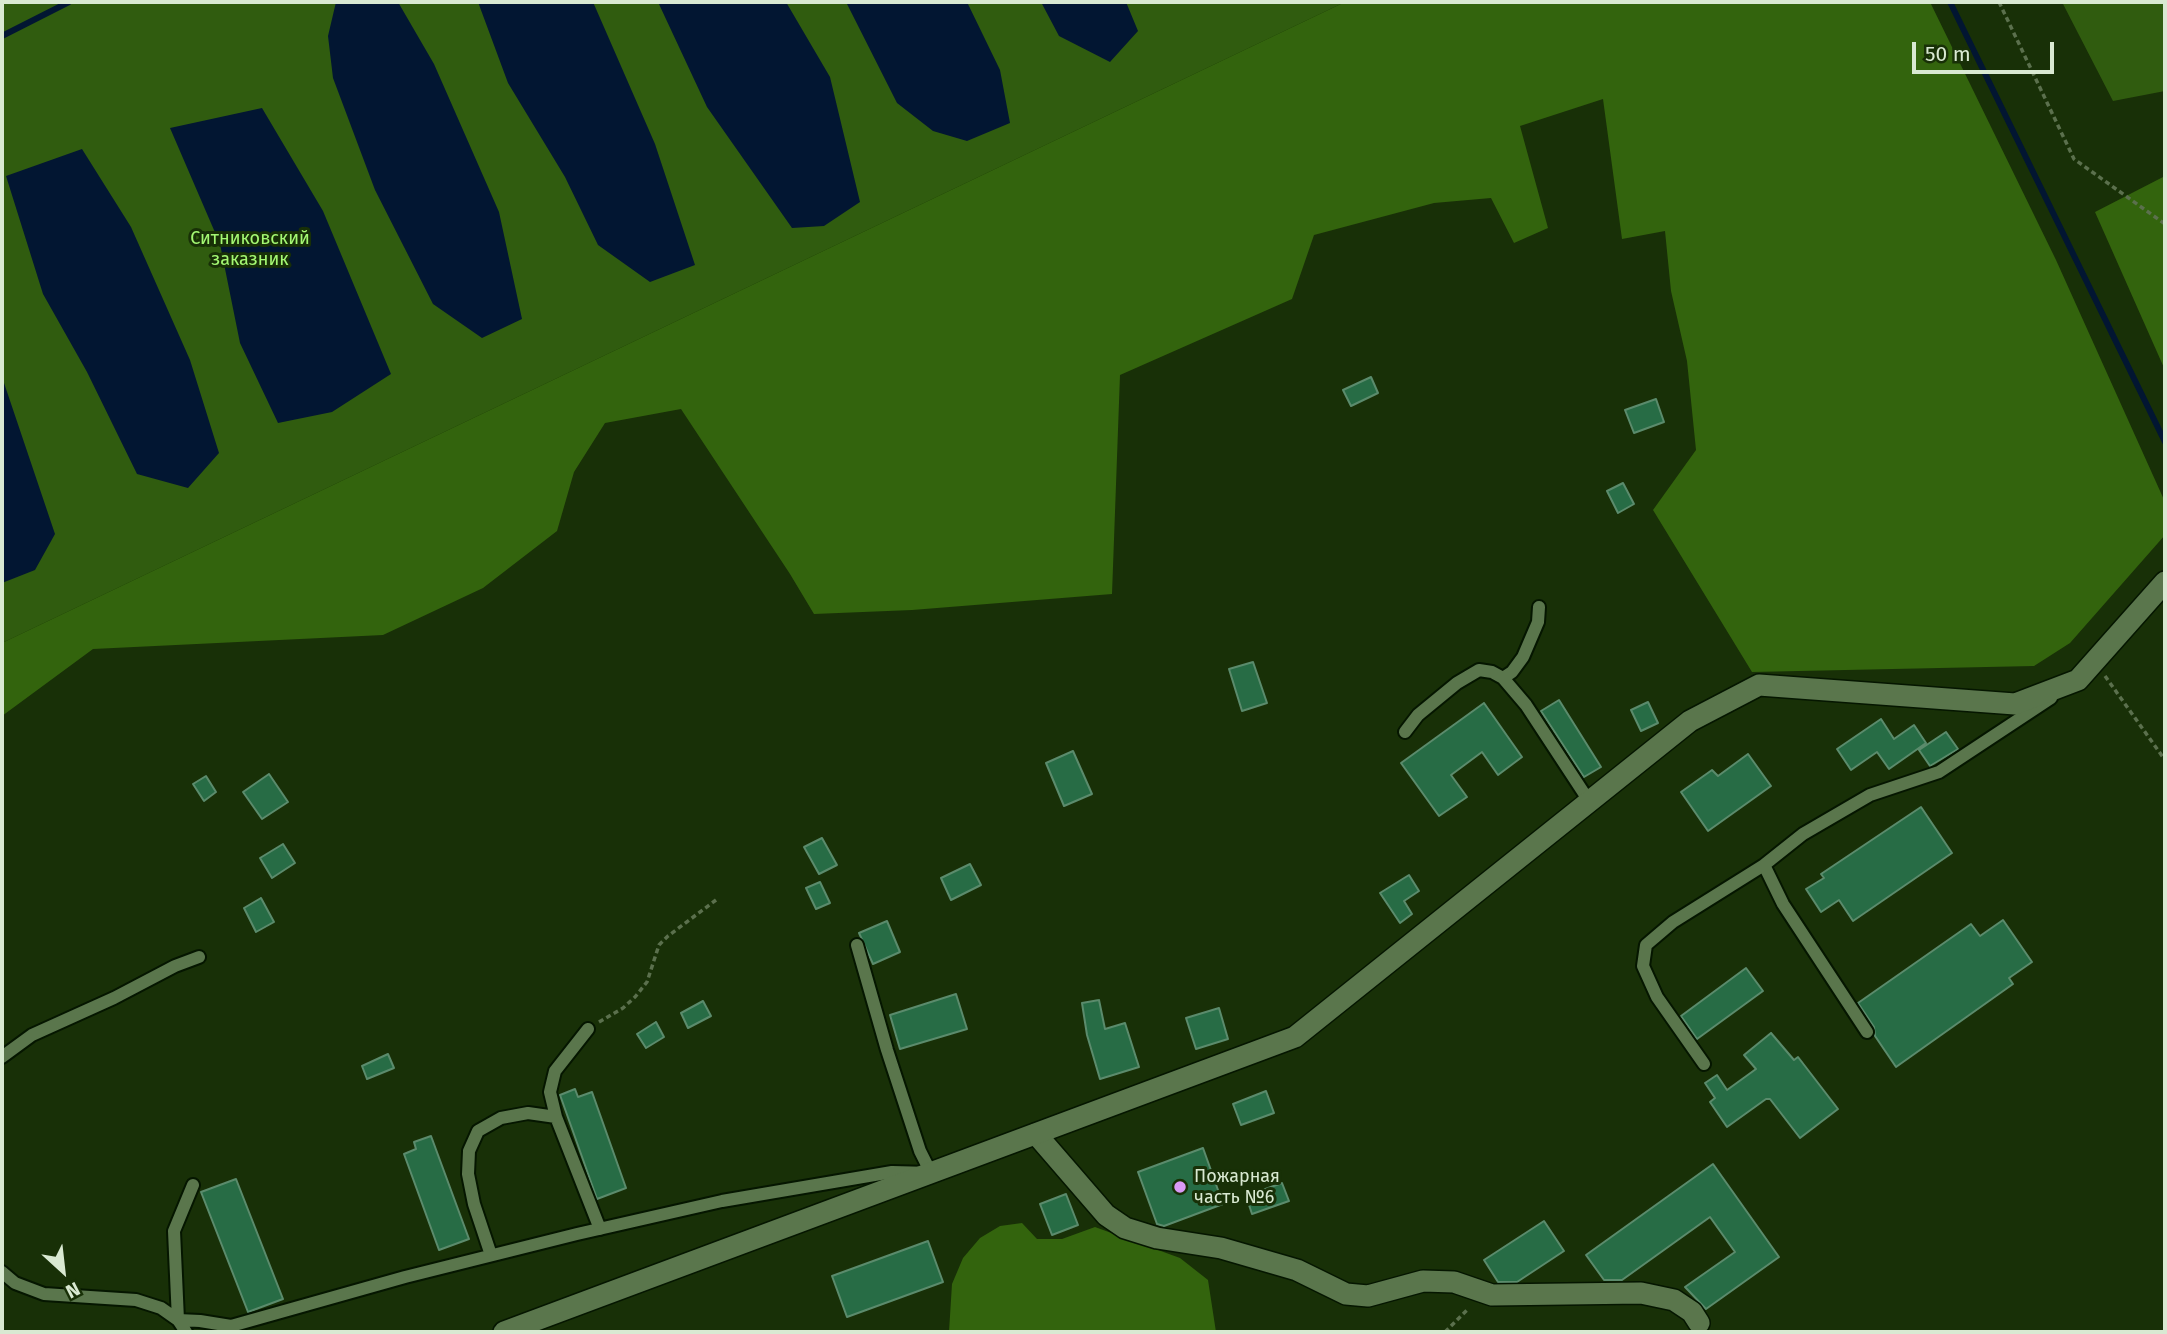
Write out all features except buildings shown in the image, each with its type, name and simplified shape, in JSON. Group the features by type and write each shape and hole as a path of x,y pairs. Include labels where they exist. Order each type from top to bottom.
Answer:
{"street":[{"path":"504,1332 1295,1037 1690,721 1759,685 2015,704 2078,680 2165,582"},
{"path":"1036,1134 1106,1214 1125,1228 1157,1238 1221,1248 1286,1267 1346,1294 1368,1296 1423,1281 1454,1282 1492,1295 1641,1293 1674,1300 1692,1312 1699,1323"}],"lane":[{"path":"1503,678 1512,672 1523,657 1538,622 1539,607"},
{"path":"1405,732 1418,715 1470,674 1479,670 1492,672 1503,678 1526,705 1589,801"},
{"path":"1704,1064 1657,997 1643,966 1646,945 1673,922 1764,864 1803,834 1870,795 1940,772 2078,680"},
{"path":"1764,864 1783,904 1867,1032"},
{"path":"178,1320 230,1326 491,1255 722,1202 892,1172 931,1173 920,1151 887,1050 857,945"},
{"path":"2,1057 32,1035 199,957"},
{"path":"588,1028 555,1071 550,1092 556,1116 600,1229"},
{"path":"491,1255 474,1204 468,1174 469,1151 478,1131 501,1118 528,1113 556,1116"},
{"path":"178,1320 174,1231 193,1185"},
{"path":"2,1272 15,1283 44,1294 136,1300 161,1308 178,1320 186,1332"}],"path":[{"path":"1999,2 2074,159 2165,224"},
{"path":"2094,661 2165,760"},
{"path":"588,1028 635,997 647,982 659,945 682,924 716,900"},
{"path":"1445,1332 1466,1309 1492,1295"}],"green space":[{"name":"Ситниковский заказник","path":"2,2 1345,2 2,643"},
{"path":"1345,2 1930,2 2056,260 2165,502 2165,535 2070,643 2034,666 1752,672 1653,510 1696,450 1687,361 1671,291 1665,231 1622,239 1603,99 1520,126 1548,228 1514,243 1491,198 1434,203 1314,235 1292,299 1120,375 1112,594 912,610 814,614 681,409 605,423 574,472 557,531 483,588 383,635 93,649 2,716 2,643"},
{"path":"2062,2 2165,2 2165,91 2113,101"},
{"path":"2165,176 2165,370 2095,212"},
{"path":"1022,1223 1037,1239 1062,1239 1095,1227 1180,1258 1208,1280 1216,1332 949,1332 952,1284 963,1258 980,1238 1000,1226"}],"water":[{"path":"336,2 398,2 434,64 499,212 522,319 482,338 433,304 375,190 333,78 328,36"},
{"path":"478,2 593,2 655,144 695,265 650,282 598,245 565,177 508,83"},
{"path":"658,2 786,2 830,77 860,202 824,226 792,228 707,107"},
{"path":"846,2 967,2 1000,70 1010,123 967,141 933,131 897,103"},
{"path":"1041,2 1126,2 1138,31 1110,62 1059,36"},
{"path":"262,108 323,211 391,374 332,412 278,423 240,343 220,244 170,128"},
{"path":"82,149 131,227 190,360 219,453 188,488 137,474 87,372 43,294 6,176"},
{"path":"2,377 55,534 35,570 2,583"}],"waterway":[{"path":"2,36 69,2"},
{"path":"1950,2 2165,442"}],"place":[{"name":"Пожарная часть №6","path":"1180,1187"}]}
